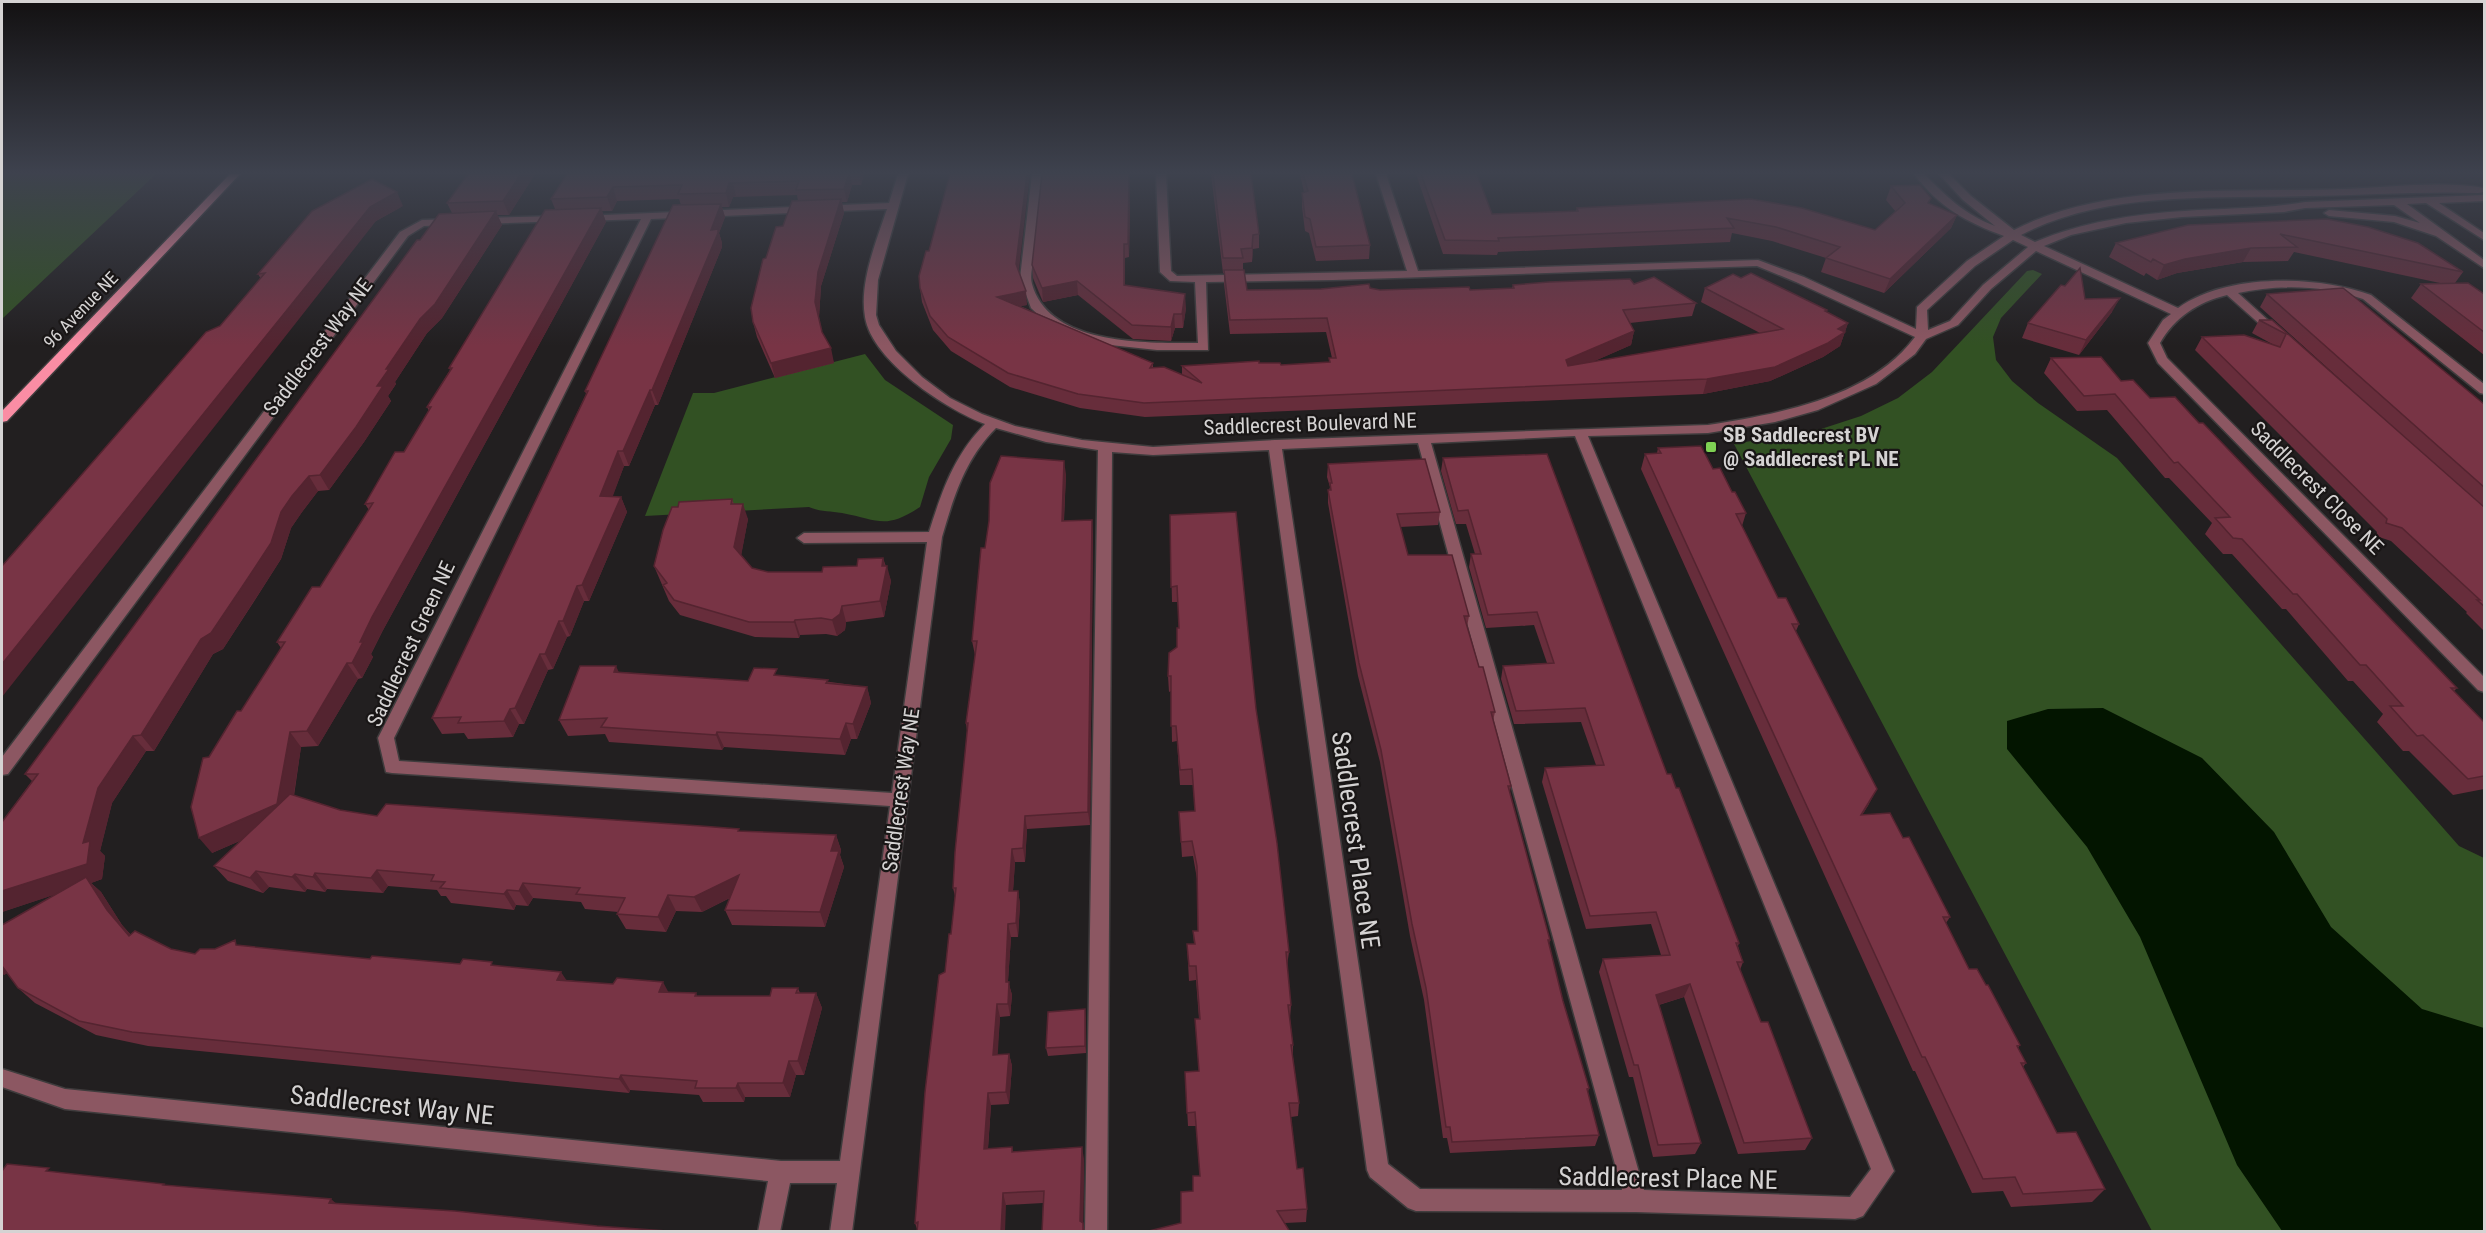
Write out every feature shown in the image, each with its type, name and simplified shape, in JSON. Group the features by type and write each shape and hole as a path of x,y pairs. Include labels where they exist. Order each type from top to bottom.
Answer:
{"main road":[{"name":"96 Avenue NE","path":"2,418 180,232"},
{"path":"2,430 37,382"}],"street":[{"name":"Saddlecrest Way NE","path":"2,769 408,232"},
{"name":"Saddlecrest Green NE","path":"640,232 386,738 392,767 900,800"},
{"name":"Saddlecrest Boulevard NE","path":"887,232 875,271 870,317 884,344 910,376 942,399 993,424 1052,439 1106,448 1153,451 1424,438 1708,429 1775,418 1814,407 1872,381 1911,351 1922,336 1954,323 1987,287 2035,246 2070,232"},
{"path":"1031,232 1026,284 1038,308 1062,328 1088,339 1150,347 1204,347 1200,278"},
{"path":"1164,232 1166,272 1174,279 1758,263 1778,269 1885,322 1922,336 1921,309 1957,272 2022,232"},
{"path":"1399,232 1413,274"},
{"path":"2002,232 2176,312"},
{"path":"2008,232 2014,236"},
{"path":"2439,232 2484,265"},
{"name":"Saddlecrest Close NE","path":"2484,390 2367,297 2354,290 2312,284 2229,291 2192,303 2176,312 2165,322 2156,336 2156,350 2162,360 2484,686"},
{"path":"2229,291 2282,338"},
{"name":"Saddlecrest Way NE","path":"841,1232 847,1172 935,537 957,466 976,440 993,424"},
{"name":"Saddlecrest Place NE","path":"1275,444 1378,1170 1416,1200 1636,1201 1855,1208 1883,1171 1580,432"},
{"path":"1424,438 1636,1201"},
{"path":"1096,1232 1106,448"},
{"path":"804,538 935,537"},
{"name":"Saddlecrest Way NE","path":"2,1078 65,1099 781,1172 847,1172"},
{"path":"769,1232 781,1172"}],"green space":[{"path":"2,232 95,232 2,319"},
{"path":"2033,270 2042,274 2001,318 1993,337 1996,360 2012,381 2038,403 2117,458 2459,846 2484,858 2484,1231 2152,1231 1734,444 1821,429 1861,416 1898,398 1932,372 2027,271"},
{"path":"865,354 885,380 953,425 951,439 929,477 920,507 890,521 809,507 645,516 693,393 714,393"}],"shaded area":[{"path":"2103,708 2202,758 2274,832 2331,927 2422,1009 2484,1028 2484,1231 2282,1231 2237,1165 2140,937 2087,847 2007,749 2007,721 2048,709"}],"building":[{"path":"294,232 350,232 2,664 2,566 206,332 220,326 265,273 258,274"},
{"path":"426,232 483,232 435,304 420,319 386,369 389,369 377,386 383,386 356,427 320,475 309,476 292,496 281,512 271,543 242,587 211,633 201,639 141,735 133,736 98,788 83,843 90,841 87,864 2,891 2,822 38,774 25,774 417,240 420,240"},
{"path":"532,232 588,232 372,617 352,663 347,663 307,731 290,732 277,804 199,838 191,807 203,758 209,757 237,711 241,711 285,642 277,642 312,587 320,587 373,503 365,504 395,452 404,452 431,407 427,407 452,368 449,368"},
{"path":"660,232 718,232 652,390 650,390 623,451 618,451 600,496 621,497 582,585 577,586 563,621 559,621 545,654 540,654 515,708 510,709 504,721 458,723 461,717 432,718 588,391 585,391"},
{"path":"775,232 831,232 818,272 815,302 822,332 831,348 771,363 753,322 751,308 763,259 766,258"},
{"path":"934,232 1020,232 1016,264 1026,291 997,297 1153,363 1150,368 1164,367 1202,383 1182,366 1259,361 1259,363 1280,363 1281,365 1330,362 1329,358 1336,358 1327,318 1230,320 1224,270 1244,270 1247,290 1321,289 1369,284 1370,288 1380,290 1469,287 1470,290 1514,288 1513,285 1549,282 1630,279 1634,284 1654,277 1696,303 1623,310 1634,331 1566,360 1568,366 1783,329 1705,288 1733,274 1741,278 1751,273 1827,310 1825,311 1848,323 1838,329 1845,332 1828,343 1775,367 1707,379 1144,403 1078,394 1008,373 948,337 930,316 920,288 919,276 926,251 929,251"},
{"path":"1036,232 1128,232 1128,244 1124,244 1124,285 1185,294 1182,314 1174,314 1171,327 1132,325 1077,281 1042,288 1032,265"},
{"path":"1220,232 1259,232 1259,234 1253,235 1252,248 1241,249 1243,258 1223,258"},
{"path":"1313,232 1367,232 1370,245 1316,247"},
{"path":"1442,232 1650,232 1498,238 1499,241 1445,240"},
{"path":"1791,232 1940,232 1890,279 1826,258 1840,247"},
{"path":"2162,232 2382,232 2418,243 2463,272 2280,234 2297,247 2251,248 2185,259 2164,265 2153,259 2151,262 2116,243"},
{"path":"2080,268 2085,299 2120,298 2086,340 2028,323 2061,285 2065,286"},
{"path":"2468,283 2484,294 2484,332 2421,284"},
{"path":"2343,288 2484,404 2484,487 2267,294"},
{"path":"2259,320 2272,320 2484,507 2484,606 2402,528 2386,523 2387,519 2202,337 2244,335 2280,347 2286,334"},
{"path":"2101,357 2121,381 2133,380 2150,398 2175,397 2199,423 2203,423 2457,688 2451,688 2484,722 2484,776 2468,779 2423,735 2417,736 2390,706 2403,706 2366,665 2360,665 2297,594 2293,594 2242,539 2233,538 2215,518 2230,517 2178,462 2174,463 2115,394 2084,396 2051,358"},
{"path":"1701,446 1713,469 1720,468 1746,513 1736,514 1778,598 1786,598 1799,624 1792,624 1877,789 1861,815 1890,813 1903,838 1909,837 1950,917 1943,917 1969,969 1977,969 1988,985 2020,1045 2017,1046 2026,1063 2021,1063 2057,1133 2076,1132 2105,1189 2023,1194 2015,1177 1983,1179 1925,1057 1922,1057 1645,454 1661,453 1658,448"},
{"path":"1547,454 1667,774 1671,774 1676,788 1679,788 1739,943 1736,943 1743,962 1737,962 1761,1022 1768,1022 1812,1138 1744,1143 1690,984 1656,995 1701,1143 1658,1145 1638,1065 1634,1065 1603,959 1670,955 1656,912 1590,916 1545,768 1604,765 1585,708 1516,711 1503,666 1554,663 1537,612 1488,615 1471,554 1481,554 1468,510 1458,511 1443,458"},
{"path":"1001,456 1064,461 1062,521 1092,520 1088,812 1025,816 1023,848 1012,849 1009,891 1018,891 1016,923 1008,924 1006,982 1009,982 1008,1004 997,1004 993,1055 1009,1054 1006,1092 988,1093 984,1149 1012,1147 1012,1152 1082,1147 1080,1221 1083,1223 1083,1232 1042,1232 1044,1191 1003,1193 1001,1232 917,1232 918,1222 915,1223 925,1092 939,975 945,972 956,888 953,888 955,852 968,723 966,723 977,641 972,641 981,548 985,548 989,521 990,483"},
{"path":"1425,459 1440,512 1397,514 1408,555 1452,555 1469,616 1464,616 1479,667 1483,667 1495,712 1491,712 1511,786 1508,786 1550,940 1548,940 1563,1001 1589,1088 1587,1089 1599,1135 1452,1142 1450,1127 1446,1127 1426,988 1412,924 1381,750 1359,663 1328,490 1331,490 1330,483 1332,483 1328,464"},
{"path":"732,499 731,504 743,504 734,547 752,568 768,572 822,572 823,567 857,566 858,559 883,558 882,566 887,566 880,601 842,606 840,614 832,620 821,618 795,620 794,622 749,622 674,600 663,585 667,583 654,566 663,530 672,507 678,507 679,502"},
{"path":"1236,512 1256,709 1277,843 1289,952 1286,952 1291,1005 1288,1005 1299,1103 1289,1103 1297,1169 1303,1168 1307,1209 1277,1211 1290,1232 1145,1232 1181,1223 1181,1192 1193,1191 1193,1176 1200,1176 1195,1112 1187,1113 1185,1072 1199,1071 1195,1019 1200,1019 1196,966 1189,966 1187,944 1195,944 1193,931 1198,931 1197,866 1192,841 1181,842 1179,812 1195,811 1192,769 1180,770 1176,726 1171,726 1169,653 1177,647 1177,628 1179,628 1177,586 1171,587 1170,515"},
{"path":"580,666 616,666 614,672 748,681 754,668 777,669 774,675 828,680 826,683 867,687 853,724 846,723 840,739 717,732 716,735 601,727 607,718 559,720"},
{"path":"290,794 340,810 377,816 386,804 739,829 738,831 836,835 831,851 839,851 820,912 725,910 739,875 694,897 668,895 658,917 617,914 625,898 576,894 580,888 523,883 519,891 507,890 504,894 440,888 445,882 431,881 434,875 377,870 371,878 315,873 313,877 295,874 292,877 256,871 250,878 214,866"},
{"path":"86,877 107,910 129,936 135,931 171,949 195,954 200,949 215,949 235,940 236,945 370,959 372,956 460,964 463,959 492,962 491,965 561,972 557,980 613,984 617,978 663,982 659,992 696,993 695,996 770,996 772,988 798,988 796,993 816,993 798,1061 789,1061 783,1083 738,1083 736,1088 695,1088 697,1081 621,1075 619,1079 132,1032 79,1021 18,988 2,966 2,925"},
{"path":"1085,1009 1085,1046 1046,1048 1048,1012"},
{"path":"7,1164 163,1185 331,1199 329,1203 455,1211 681,1232 2,1232 2,1171"}],"place":[{"name":"SB Saddlecrest BV @ Saddlecrest PL NE","path":"1711,447"}]}
